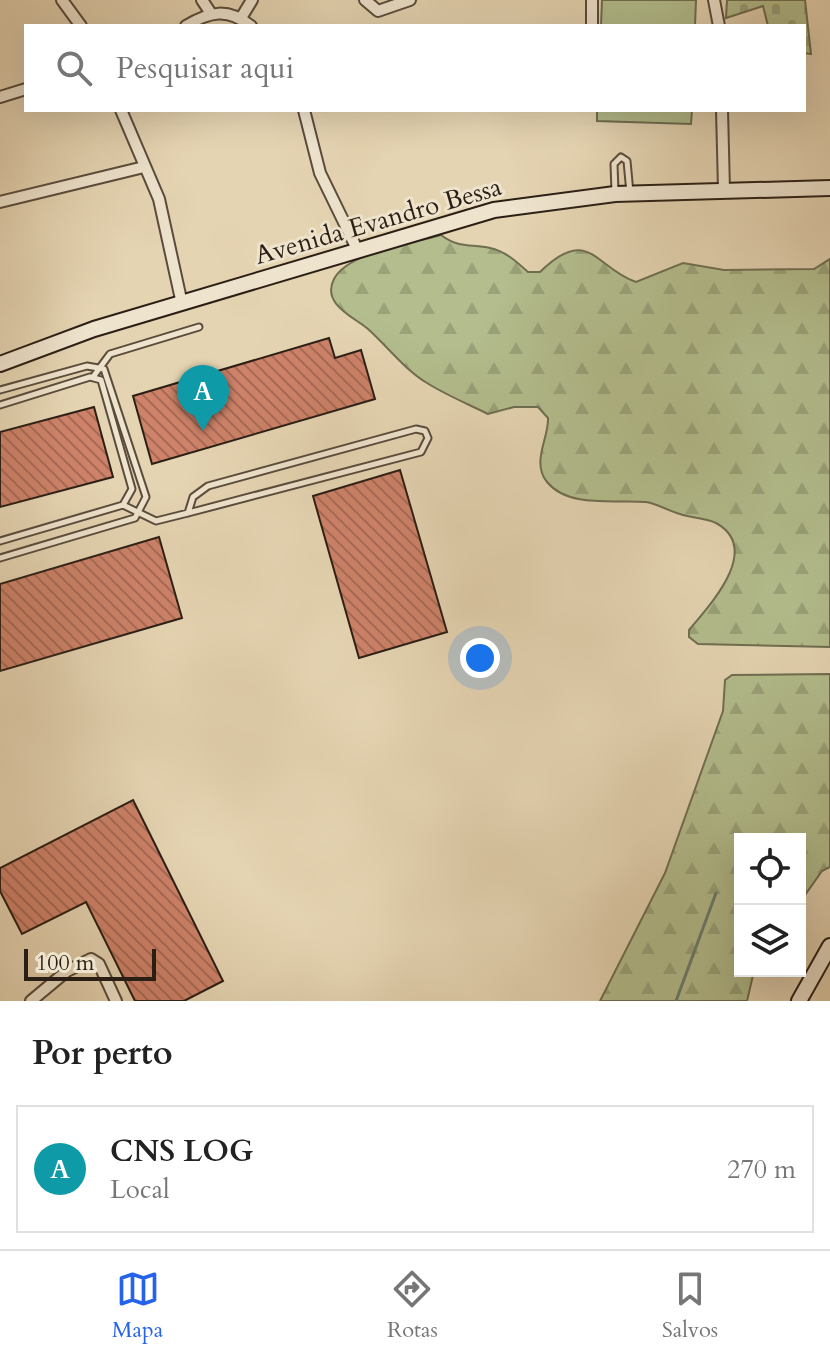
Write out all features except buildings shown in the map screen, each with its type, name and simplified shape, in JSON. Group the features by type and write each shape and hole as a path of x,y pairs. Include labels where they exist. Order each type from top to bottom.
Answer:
{"main road":[{"name":"Avenida Evandro Bessa","path":"0,364 57,341 494,210 622,194 830,188"},
{"path":"799,1001 830,946"}],"street":[{"path":"62,0 80,24"},
{"path":"202,0 210,12"},
{"path":"241,18 252,0"},
{"path":"365,0 378,11 410,0"},
{"path":"592,0 592,24"},
{"path":"714,0 719,24"},
{"path":"189,24 210,12 241,18 248,24"},
{"path":"0,97 24,90"},
{"path":"122,112 159,199 182,304"},
{"path":"305,112 320,173 357,249"},
{"path":"722,112 724,190"},
{"path":"0,202 144,167"},
{"path":"31,1001 67,971 91,959 99,964 116,1001"}],"lane":[{"path":"621,157 627,161 622,194 614,164 621,157"},
{"path":"0,405 93,377 110,354 199,327"},
{"path":"0,390 87,366 99,366 109,375 146,497 139,514"},
{"path":"0,541 123,505 132,489 103,384 93,377"},
{"path":"123,505 156,521 188,513 421,452 428,438 425,431 416,429 208,486 193,497 188,513"},
{"path":"0,558 139,514"}],"green space":[{"path":"602,0 696,0 695,24 601,24"},
{"path":"727,0 805,0 811,54 806,53 806,24 768,24 763,6 726,18"},
{"path":"597,112 692,112 691,124 597,121"},
{"path":"441,235 459,244 501,252 528,272 540,272 570,251 581,250 636,282 683,263 724,270 814,269 830,259 830,647 698,644 689,637 689,630 728,577 734,547 729,534 712,521 650,503 594,501 568,496 556,490 542,474 541,458 548,418 538,407 514,407 488,414 449,395 411,371 368,329 335,303 331,288 334,279 353,262 383,250"},
{"path":"830,674 830,867 822,871 806,894 806,833 734,833 734,977 753,977 747,1001 600,1001 665,873 723,711 725,680 732,675"}],"waterway":[{"path":"676,1001 716,893"}],"place":[{"name":"CNS LOG","path":"203,431"}]}
